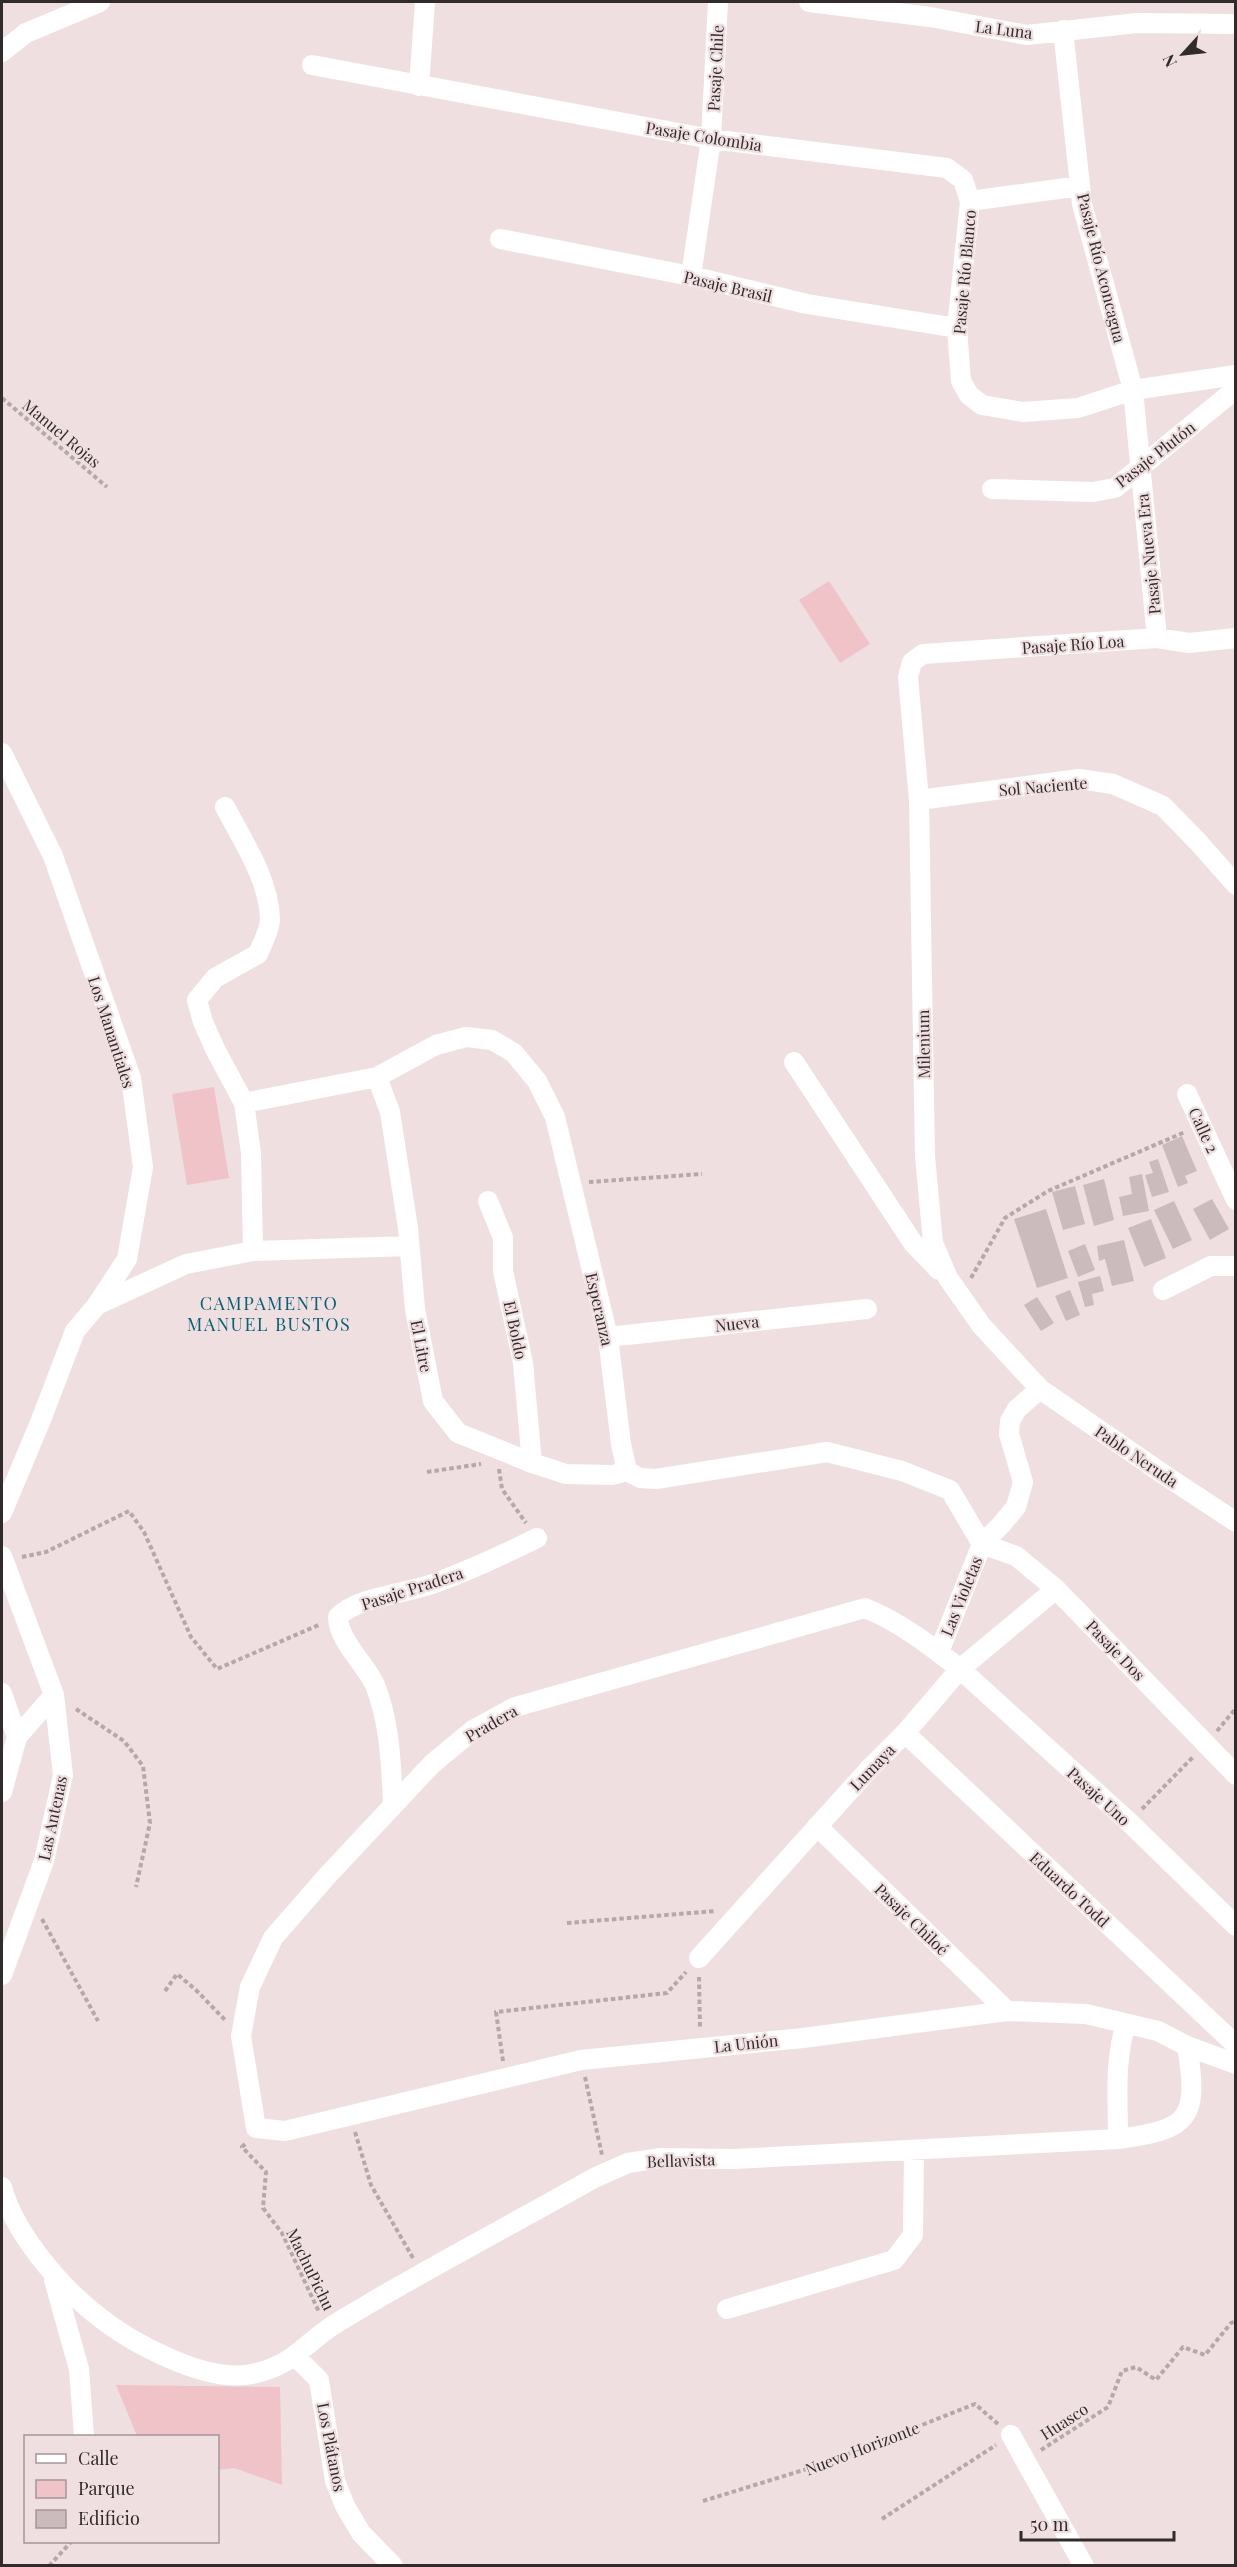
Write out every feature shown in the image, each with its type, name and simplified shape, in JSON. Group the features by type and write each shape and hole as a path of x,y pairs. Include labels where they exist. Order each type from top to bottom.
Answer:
{"street":[{"path":"2,52 26,33 100,2"},
{"path":"419,86 425,2"},
{"name":"Pasaje Chile","path":"691,276 711,139 718,2"},
{"name":"La Luna","path":"809,2 930,17 1027,35 1137,23 1236,24"},
{"name":"Pasaje Río Aconcagua","path":"1063,30 1082,204 1133,390 1140,469"},
{"name":"Pasaje Colombia","path":"312,65 711,139 947,168 963,180 970,201"},
{"path":"970,201 1080,186"},
{"name":"Pasaje Río Blanco","path":"970,201 957,328 961,381 969,395 982,405 1023,412 1078,408 1133,390"},
{"name":"Pasaje Brasil","path":"500,239 691,276 807,304 957,328"},
{"path":"1133,390 1236,375"},
{"name":"Pasaje Plutón","path":"992,489 1093,492 1115,488 1236,389"},
{"name":"Pasaje Nueva Era","path":"1140,469 1157,638"},
{"name":"Pasaje Río Loa","path":"912,662 923,654 1157,638 1189,643 1236,638"},
{"name":"Milenium","path":"912,662 908,677 919,800 925,1156 933,1243 948,1278 981,1325 1040,1389"},
{"name":"Los Manantiales","path":"2,753 53,856 131,1078 143,1167 127,1259 97,1305 75,1331 2,1513"},
{"name":"Sol Naciente","path":"919,800 1079,779 1113,784 1163,806 1236,885"},
{"path":"225,807 265,891 270,921 258,954 215,978 197,999 203,1022 216,1052 244,1103 251,1153 253,1251"},
{"name":"Esperanza","path":"244,1103 377,1077 436,1045 466,1037 492,1040 514,1053 537,1081 555,1117 608,1337 621,1444 627,1471"},
{"path":"794,1062 913,1243 948,1278"},
{"name":"El Litre","path":"377,1077 390,1112 409,1246 415,1309 433,1401 458,1433 532,1463 566,1474 613,1476 627,1471"},
{"name":"Calle 2","path":"1187,1094 1236,1200"},
{"name":"El Boldo","path":"488,1201 503,1238 503,1271 524,1363 532,1463"},
{"path":"97,1305 186,1264 253,1251 409,1246"},
{"path":"1163,1290 1211,1266 1236,1266"},
{"name":"Nueva","path":"608,1337 867,1309"},
{"name":"Pablo Neruda","path":"1040,1389 1236,1522"},
{"name":"Las Violetas","path":"939,1652 982,1544 1016,1507 1023,1482 1009,1434 1010,1421 1017,1409 1040,1389"},
{"path":"627,1471 640,1478 656,1479 826,1452 902,1471 950,1491 982,1544"},
{"name":"Pasaje Pradera","path":"338,1617 348,1609 379,1598 431,1585 479,1567 537,1538"},
{"name":"Pasaje Dos","path":"982,1544 1016,1556 1056,1589 1236,1775"},
{"name":"Las Antenas","path":"2,1558 54,1695 63,1775 44,1861 2,1975"},
{"name":"Lumaya","path":"699,1958 817,1826 905,1733 960,1669 1056,1589"},
{"name":"Pradera","path":"256,2128 241,2036 250,1987 273,1938 393,1803 432,1764 473,1730 515,1707 865,1608 883,1615 939,1652 960,1669"},
{"path":"338,1617 341,1631 374,1684 386,1721 391,1750 393,1803"},
{"name":"Pasaje Uno","path":"960,1669 1129,1822 1236,1926"},
{"path":"2,1693 16,1737"},
{"path":"2,1792 16,1737 54,1695"},
{"name":"Eduardo Todd","path":"905,1733 1236,2044"},
{"name":"Pasaje Chiloé","path":"817,1826 1007,2011"},
{"name":"La Unión","path":"256,2128 285,2131 581,2060 803,2038 1007,2011 1086,2014 1158,2031 1187,2046 1236,2064"},
{"path":"1118,2139 1119,2044 1125,2024"},
{"name":"Bellavista","path":"296,2356 328,2329 422,2274 628,2163 661,2158 733,2160 914,2151 1118,2139 1148,2135 1167,2130 1182,2120 1190,2108 1193,2080 1187,2046"},
{"path":"727,2309 894,2260 913,2235 914,2151"},
{"path":"2,2187 5,2201 28,2240 52,2271 71,2295 114,2329 175,2360 216,2374 250,2375 282,2365 296,2356"},
{"path":"52,2271 79,2369 84,2435"},
{"name":"Los Plátanos","path":"296,2356 319,2380 336,2481 345,2506 361,2533 393,2565"},
{"path":"1011,2435 1084,2565"}],"path":[{"name":"Manuel Rojas","path":"2,398 107,487"},
{"path":"960,1296 1005,1218 1048,1191 1202,1125"},
{"path":"571,1183 702,1174"},
{"path":"498,1462 502,1489 537,1538"},
{"path":"2,1558 46,1552 129,1511 144,1532 191,1637 217,1669 338,1617"},
{"path":"54,1695 124,1741 143,1766 150,1823 136,1887"},
{"path":"1129,1822 1206,1744 1236,1708"},
{"path":"30,1896 98,2020"},
{"path":"567,1923 743,1909"},
{"path":"699,1958 700,2048"},
{"path":"505,2078 496,2012 667,1993 699,1958"},
{"path":"165,1991 177,1974 241,2036"},
{"path":"581,2060 606,2173"},
{"path":"350,2116 371,2185 397,2226 422,2274"},
{"name":"MachuPichu","path":"256,2128 242,2147 266,2172 263,2208 282,2233 328,2329"},
{"name":"Huasco","path":"1025,2461 1108,2407 1122,2370 1136,2367 1156,2380 1183,2347 1205,2355 1236,2320"},
{"name":"Nuevo Horizonte","path":"703,2501 823,2464 975,2404 1011,2435"},
{"path":"882,2519 1011,2435"},
{"path":"49,2565 69,2543"}],"green space":[{"path":"829,581 870,644 840,663 799,600"},
{"path":"214,1087 229,1178 187,1185 172,1094"},
{"path":"116,2385 280,2387 282,2485 234,2468 219,2470 219,2435 137,2435"}],"building":[{"path":"1182,1136 1197,1171 1185,1176 1188,1183 1178,1187 1162,1145"},
{"path":"1158,1159 1169,1192 1152,1197 1145,1175 1153,1173 1149,1162"},
{"path":"1142,1174 1149,1211 1123,1216 1119,1197 1132,1194 1129,1177"},
{"path":"1104,1179 1114,1220 1094,1226 1083,1185"},
{"path":"1075,1186 1085,1224 1063,1230 1052,1192"},
{"path":"1212,1199 1229,1229 1210,1240 1193,1209"},
{"path":"1174,1201 1192,1240 1173,1249 1154,1210"},
{"path":"1046,1209 1068,1278 1037,1288 1014,1219"},
{"path":"1151,1219 1166,1258 1144,1267 1128,1228"},
{"path":"1124,1240 1134,1281 1112,1286 1105,1259 1099,1261 1097,1246"},
{"path":"1085,1244 1095,1270 1078,1277 1068,1251"},
{"path":"1100,1276 1104,1291 1092,1294 1094,1305 1085,1307 1078,1282"},
{"path":"1070,1290 1080,1315 1066,1321 1055,1296"},
{"path":"1037,1297 1054,1323 1041,1331 1024,1305"}],"district":[{"name":"CAMPAMENTO MANUEL BUSTOS","path":"269,1313"}]}
